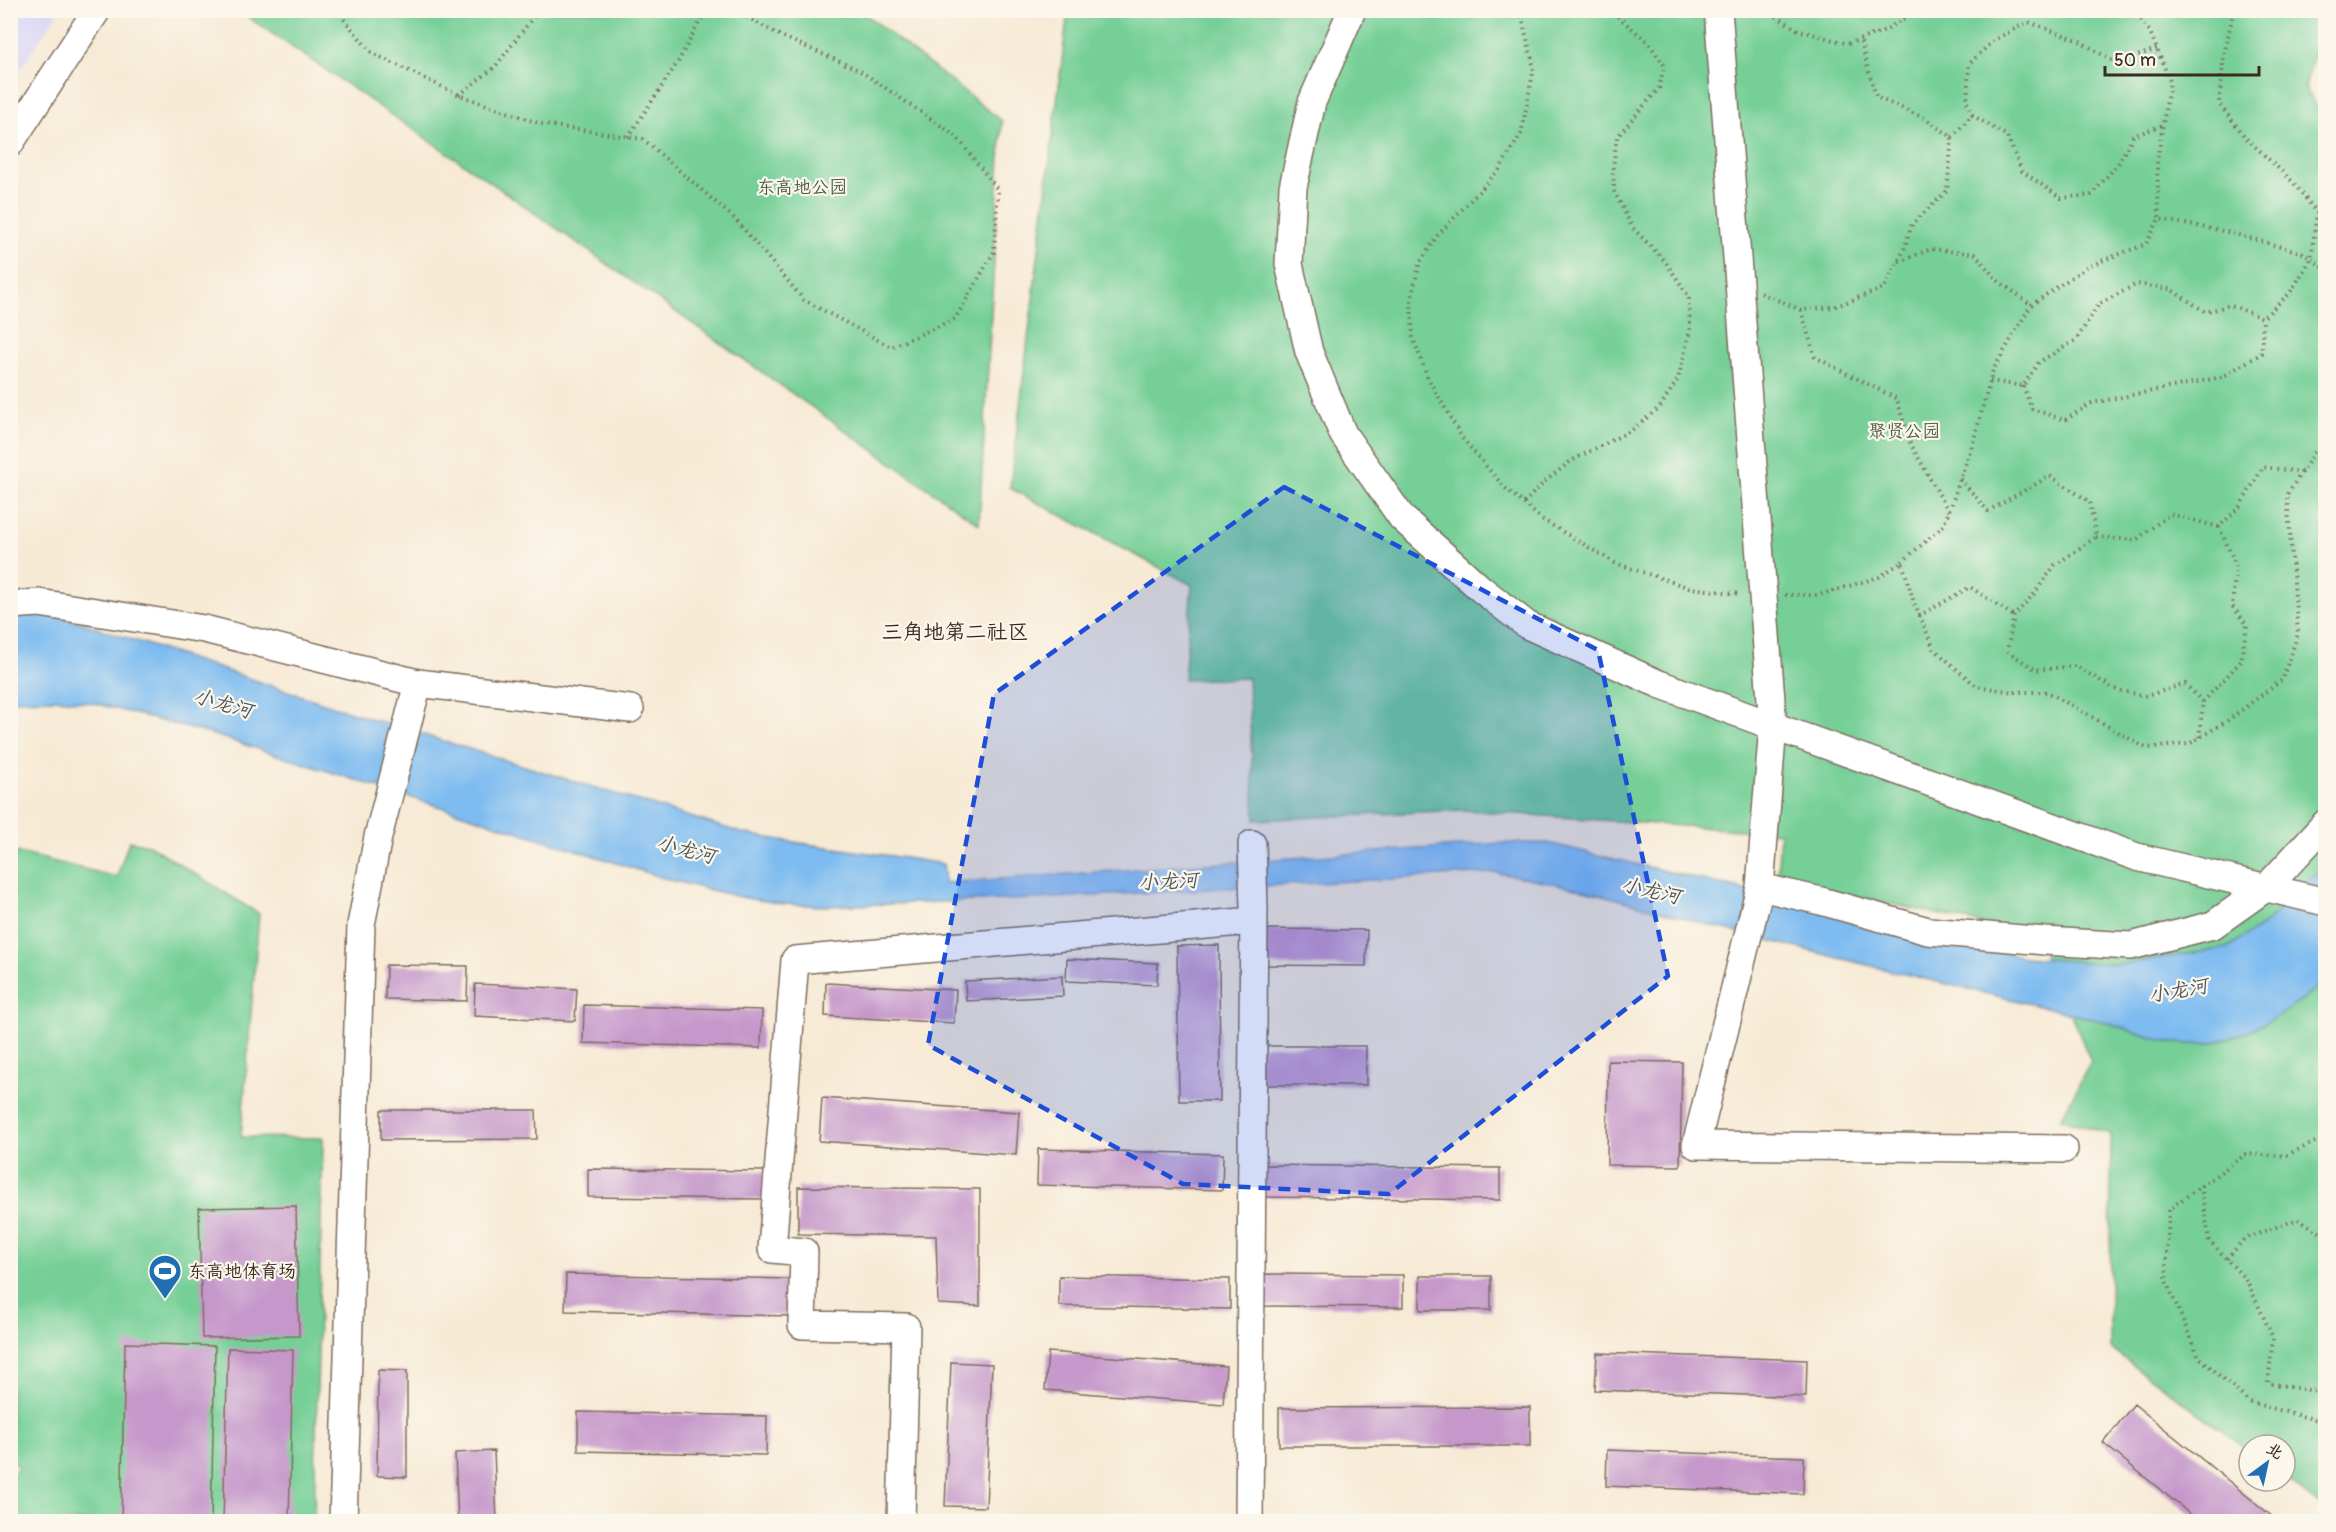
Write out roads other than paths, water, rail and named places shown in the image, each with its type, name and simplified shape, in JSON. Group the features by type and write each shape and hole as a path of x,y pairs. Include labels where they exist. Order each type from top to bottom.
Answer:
{"street":[{"path":"10,143 97,10"},
{"path":"1352,10 1312,102 1293,187 1289,264 1310,352 1343,434 1402,518 1481,589 1527,625 1659,684 2137,857 2325,902"},
{"path":"1718,10 1773,726 1760,887 1696,1145 2064,1149"},
{"path":"10,605 39,603 204,629 416,694 630,709"},
{"path":"344,1521 361,925 378,837 416,694"},
{"path":"1760,887 1928,931 2131,946 2213,925 2275,889 2325,824"},
{"path":"1249,1521 1254,914 1252,844"},
{"path":"901,1521 906,1327 802,1325 804,1252 772,1249 795,960 1254,914"}],"water":[{"name":"小龙河","path":"40,609 372,719 742,833 943,864 945,883 1501,843 1548,843 2024,957 2122,964 2227,948 2266,923 2325,865 2325,980 2298,1003 2245,1033 2208,1043 2191,1044 2158,1039 2106,1022 1817,953 1553,883 1495,873 1036,899 825,906 783,904 740,897 670,880 211,734 94,703 58,699 11,700 10,611"}],"place":[{"name":"东高地体育场","path":"165,1300"}],"district":[{"name":"三角地第二社区","path":"955,632"}],"park label":[{"name":"东高地公园","path":"802,187"},
{"name":"聚贤公园","path":"1904,431"}]}
